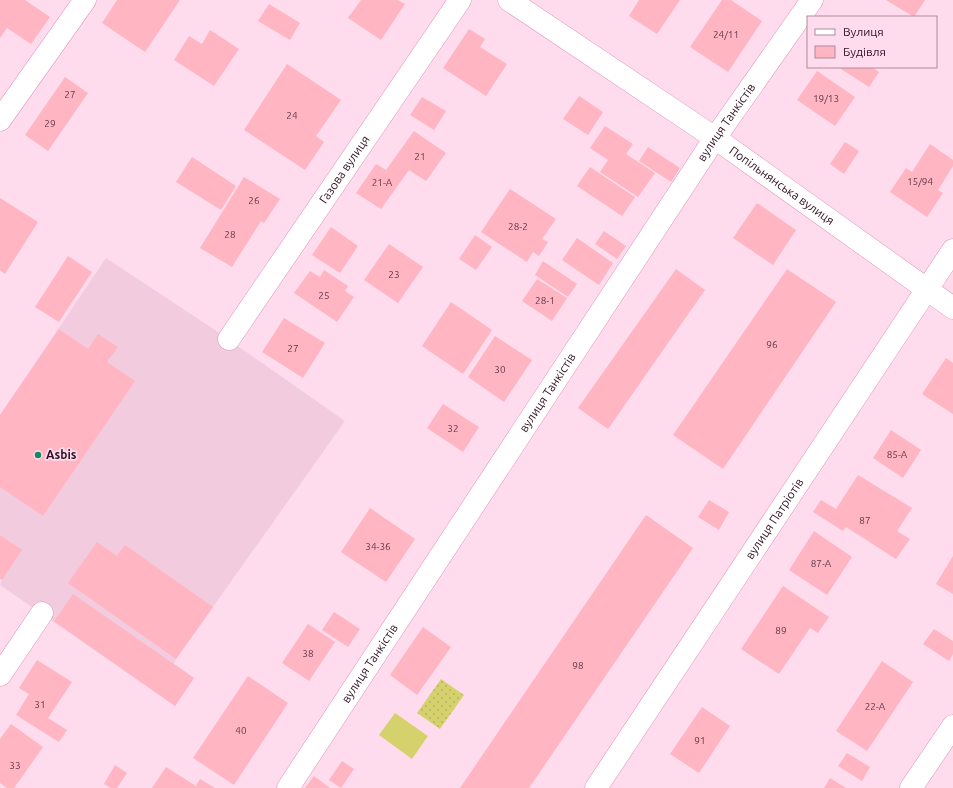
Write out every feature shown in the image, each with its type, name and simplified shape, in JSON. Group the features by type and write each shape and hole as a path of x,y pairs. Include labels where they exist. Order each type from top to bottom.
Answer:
{"street":[{"path":"0,120 85,0"},
{"name":"Газова вулиця","path":"229,339 460,0"},
{"name":"Попільнянська вулиця","path":"509,0 715,138 953,308"},
{"name":"вулиця Танкістів","path":"288,788 715,138 812,0"},
{"name":"вулиця Патріотів","path":"596,788 953,250"},
{"path":"0,675 42,614"},
{"path":"912,788 953,726"}],"shaded area":[{"path":"106,258 212,328 345,421 176,659 174,664 194,678 175,706 0,585 2,580 0,578 0,415"},
{"path":"441,679 464,695 440,729 417,713"},
{"path":"395,713 428,736 412,759 379,735"}],"building":[{"path":"0,0 25,0 50,17 31,44 7,28 0,38"},
{"path":"117,0 180,0 145,52 102,23"},
{"path":"361,0 398,0 405,4 381,40 348,18"},
{"path":"639,0 680,0 657,34 629,16"},
{"path":"722,0 731,0 762,21 728,72 690,47"},
{"path":"886,0 925,0 915,16"},
{"path":"269,4 300,23 290,40 258,21"},
{"path":"469,29 485,39 480,47 507,64 486,96 443,68"},
{"path":"210,30 239,49 214,86 174,60 189,36 202,44"},
{"path":"287,64 341,100 316,136 324,142 305,170 244,130"},
{"path":"873,68 879,72 869,87 841,69"},
{"path":"817,71 855,97 835,126 797,100"},
{"path":"65,77 88,93 48,151 25,135"},
{"path":"579,96 603,112 588,135 563,119"},
{"path":"422,97 446,111 434,130 410,115"},
{"path":"605,126 633,144 626,154 655,173 638,197 600,172 608,160 590,148"},
{"path":"414,131 446,153 426,181 409,170 381,209 356,193 376,164 386,170"},
{"path":"845,142 859,151 844,174 830,164"},
{"path":"930,144 953,160 953,166 938,190 943,193 927,217 890,192 906,168 912,172"},
{"path":"648,147 680,168 671,182 639,161"},
{"path":"192,157 236,186 221,210 176,182"},
{"path":"590,167 635,197 622,216 577,186"},
{"path":"244,177 280,199 264,223 261,221 232,267 200,248"},
{"path":"510,189 556,219 542,239 548,242 539,256 533,252 527,262 481,232"},
{"path":"0,198 38,222 5,274 0,270"},
{"path":"757,203 796,230 773,265 733,238"},
{"path":"331,227 358,246 340,273 312,255"},
{"path":"604,231 626,246 617,259 595,244"},
{"path":"475,235 492,247 476,270 459,259"},
{"path":"577,238 613,263 599,285 562,260"},
{"path":"389,244 423,267 398,303 364,280"},
{"path":"68,256 92,272 59,322 35,307"},
{"path":"543,261 577,284 568,297 535,275"},
{"path":"676,269 705,290 608,429 578,408"},
{"path":"787,269 836,302 723,469 673,435"},
{"path":"324,270 348,286 345,291 354,297 337,322 294,293 310,271 320,277"},
{"path":"537,279 567,298 552,321 522,301"},
{"path":"451,302 492,330 463,374 422,346"},
{"path":"284,318 325,343 303,378 262,352"},
{"path":"59,329 88,349 98,334 118,347 107,362 135,381 43,516 0,487 0,415"},
{"path":"495,336 532,360 504,402 468,377"},
{"path":"946,358 953,363 953,414 922,394"},
{"path":"443,404 479,427 463,452 427,428"},
{"path":"891,430 921,450 903,478 873,458"},
{"path":"858,475 912,508 897,531 910,539 896,559 846,527 843,531 813,512 821,500 836,509"},
{"path":"709,500 729,512 719,530 698,517"},
{"path":"370,508 415,539 386,582 341,552"},
{"path":"646,515 693,548 529,788 460,788"},
{"path":"814,531 852,557 827,595 789,570"},
{"path":"0,535 22,550 2,580 0,578"},
{"path":"97,542 117,556 125,545 213,607 176,659 68,583"},
{"path":"953,556 953,594 936,584"},
{"path":"783,586 829,617 818,633 810,628 779,674 741,649"},
{"path":"73,594 194,678 175,706 54,621"},
{"path":"334,612 360,629 348,647 322,630"},
{"path":"308,624 335,642 309,681 282,663"},
{"path":"423,627 451,647 417,695 390,675"},
{"path":"934,629 953,641 953,654 949,661 923,644"},
{"path":"37,660 72,682 48,718 67,730 59,742 16,715 29,694 19,688"},
{"path":"882,661 913,682 867,751 836,731"},
{"path":"248,676 288,703 234,785 193,758"},
{"path":"702,707 730,726 699,773 670,754"},
{"path":"11,724 43,747 14,788 7,788 0,783 0,739"},
{"path":"847,753 870,767 862,781 838,766"},
{"path":"342,761 354,769 341,788 329,780"},
{"path":"115,765 127,773 117,788 111,788 104,784"},
{"path":"166,767 196,786 200,779 215,788 152,788"},
{"path":"314,776 330,788 305,788"},
{"path":"830,778 846,788 824,788"}],"place":[{"name":"Asbis","path":"38,455"}]}
